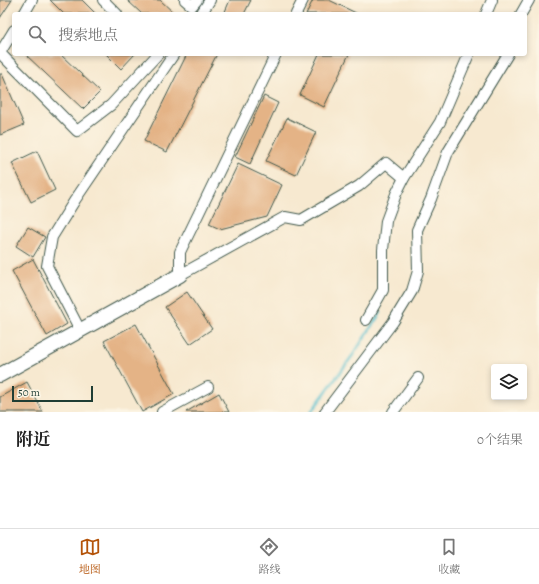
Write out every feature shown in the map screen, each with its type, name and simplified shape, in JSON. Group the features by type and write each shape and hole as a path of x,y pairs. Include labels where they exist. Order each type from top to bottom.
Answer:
{"street":[{"path":"25,12 32,0"},
{"path":"103,0 115,12"},
{"path":"185,0 192,6 197,0"},
{"path":"202,12 210,0"},
{"path":"297,12 303,0"},
{"path":"487,12 492,0"},
{"path":"522,12 529,0"},
{"path":"12,33 0,53 77,131 111,105 156,56"},
{"path":"80,330 47,266 52,237 75,200 173,56"},
{"path":"180,275 180,252 275,56"},
{"path":"366,320 383,290 383,250 386,221 396,194 404,178 440,122 468,56"},
{"path":"325,412 393,322 412,292 418,271 417,230 431,199 448,152 507,56"},
{"path":"0,375 285,217 301,220 359,186 386,163 404,178"},
{"path":"393,412 418,378"},
{"path":"162,412 208,387"}],"building":[{"path":"0,0 12,0 0,18"},
{"path":"50,0 82,0 94,12 62,12"},
{"path":"127,0 160,0 173,12 140,12"},
{"path":"230,0 251,0 245,12 225,12"},
{"path":"313,0 329,0 354,12 307,12"},
{"path":"27,56 62,56 100,92 83,109"},
{"path":"108,56 133,56 121,69"},
{"path":"186,56 216,56 167,152 144,141"},
{"path":"318,56 348,56 324,107 300,95"},
{"path":"0,74 2,74 24,125 0,135"},
{"path":"264,96 278,103 250,164 235,157"},
{"path":"287,118 316,132 296,175 266,161"},
{"path":"37,151 55,190 31,202 12,163"},
{"path":"238,164 282,185 267,217 220,229 209,224"},
{"path":"28,227 45,237 33,257 16,246"},
{"path":"33,259 67,324 47,336 12,271"},
{"path":"187,292 212,329 190,344 165,307"},
{"path":"136,324 174,394 142,412 104,341"},
{"path":"27,382 43,412 0,412 0,397"},
{"path":"219,393 229,412 186,412"}],"waterway":[{"path":"311,412 353,355 381,312"}]}
